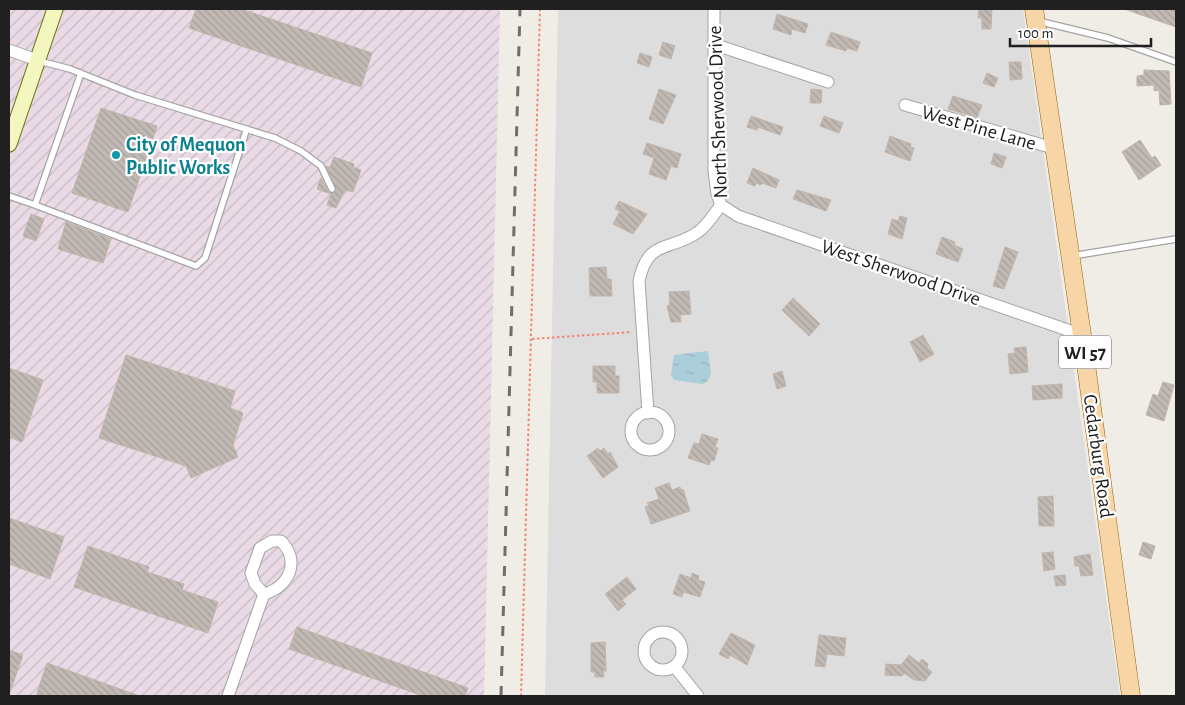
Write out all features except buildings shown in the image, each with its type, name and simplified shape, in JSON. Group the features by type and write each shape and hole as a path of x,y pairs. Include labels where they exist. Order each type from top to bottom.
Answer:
{"main road":[{"name":"Cedarburg Road","path":"1035,15 1053,148 1082,335 1131,696"}],"street":[{"path":"9,144 55,9"},
{"name":"North Sherwood Drive","path":"648,413 639,281 642,267 657,249 686,239 700,231 721,205 717,194 714,171 714,9"},
{"path":"714,44 828,82"},
{"path":"9,50 37,60"},
{"name":"West Pine Lane","path":"905,105 1053,148"},
{"name":"West Sherwood Drive","path":"721,205 738,216 1082,335"},
{"path":"272,541 281,541 289,549 292,562 286,580 277,590 264,594 256,584 251,573 260,548 272,541"},
{"path":"228,696 264,594"},
{"path":"674,666 698,696"}],"lane":[{"path":"1035,15 1176,62"},
{"path":"37,60 81,73 135,95 246,131 276,138 300,151 321,166 332,189"},
{"path":"35,205 81,73"},
{"path":"9,196 196,266 206,258 246,131"},
{"path":"1070,257 1176,239"}],"path":[{"path":"521,696 540,9"},
{"path":"532,339 642,332"}],"shaded area":[{"path":"9,9 500,9 484,696 9,696"},
{"path":"558,9 1023,9 1120,696 545,696"}],"water":[{"path":"708,351 711,373 708,381 702,384 674,380 671,375 674,355"}],"railway":[{"path":"501,696 520,9"}],"place":[{"name":"City of Mequon Public Works","path":"116,155"}]}
